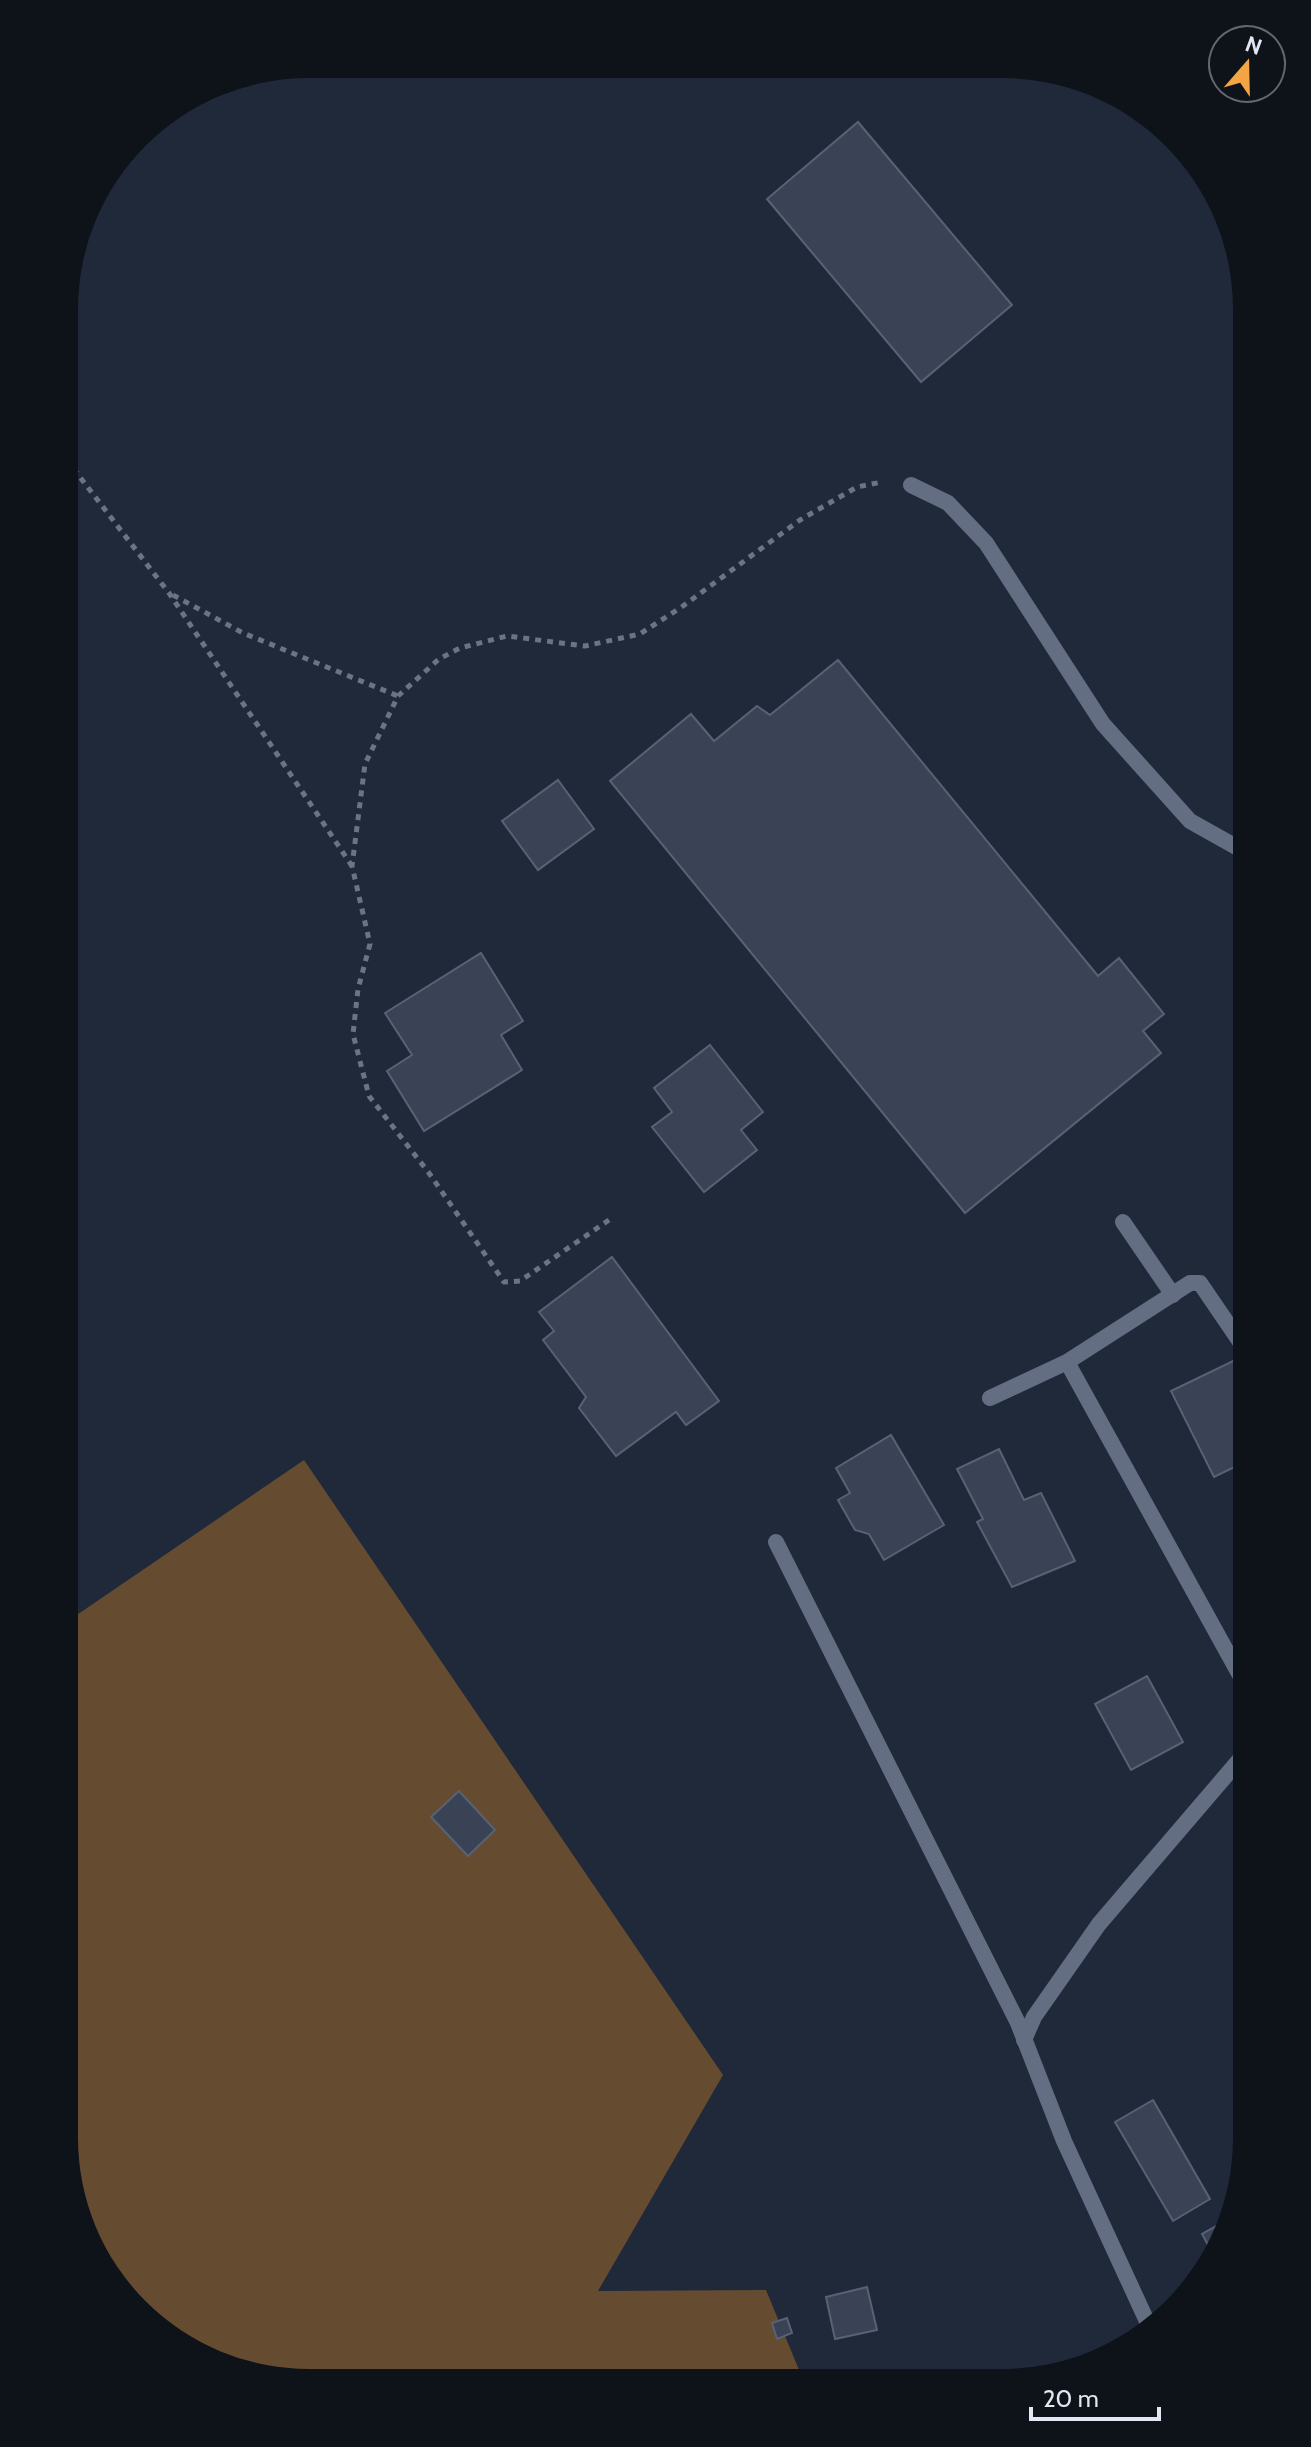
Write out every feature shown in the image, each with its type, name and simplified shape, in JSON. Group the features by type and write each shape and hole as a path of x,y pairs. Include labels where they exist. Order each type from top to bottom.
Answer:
{"street":[{"path":"911,485 948,503 986,543 1103,724 1190,821 1233,845"},
{"path":"1123,1222 1173,1295"},
{"path":"990,1398 1067,1362 1190,1283 1200,1283 1233,1331"},
{"path":"1067,1362 1233,1663"},
{"path":"776,1542 1018,2023 1064,2141 1146,2319"},
{"path":"1024,2040 1034,2017 1099,1924 1233,1767"}],"path":[{"path":"78,475 169,593 352,866"},
{"path":"609,1220 520,1281 504,1282 429,1173 369,1096 353,1034 358,989 370,944 352,866 365,764 398,696 439,659 460,648 507,636 585,646 640,634 800,520 857,487 885,481 911,485"},
{"path":"169,593 243,633 398,696"}],"shaded area":[{"path":"304,1460 723,2075 598,2291 766,2290 799,2369 279,2367 249,2361 193,2338 146,2301 109,2254 90,2212 80,2168 78,1614"}],"building":[{"path":"858,122 1012,305 921,382 767,199"},
{"path":"838,660 1098,976 1119,958 1164,1014 1143,1031 1161,1053 965,1213 610,781 691,714 714,741 757,706 770,715"},
{"path":"558,780 594,829 538,870 502,821"},
{"path":"481,953 523,1021 501,1035 522,1070 424,1131 387,1071 412,1055 385,1013"},
{"path":"710,1045 763,1112 741,1130 757,1150 704,1192 652,1127 672,1112 654,1088"},
{"path":"612,1257 719,1401 686,1425 676,1412 616,1456 579,1408 586,1397 543,1340 554,1331 539,1312"},
{"path":"1233,1361 1233,1468 1214,1477 1171,1391"},
{"path":"891,1435 944,1525 884,1560 869,1534 855,1530 838,1500 850,1493 836,1468"},
{"path":"999,1449 1024,1500 1041,1493 1075,1561 1012,1587 977,1522 983,1519 957,1469"},
{"path":"1147,1676 1183,1742 1131,1770 1095,1704"},
{"path":"459,1791 495,1830 468,1856 431,1817"},
{"path":"1153,2100 1210,2199 1173,2221 1115,2122"},
{"path":"1215,2227 1207,2244 1202,2234"},
{"path":"867,2287 877,2330 835,2339 826,2297"},
{"path":"787,2318 792,2333 777,2339 772,2323"}]}
